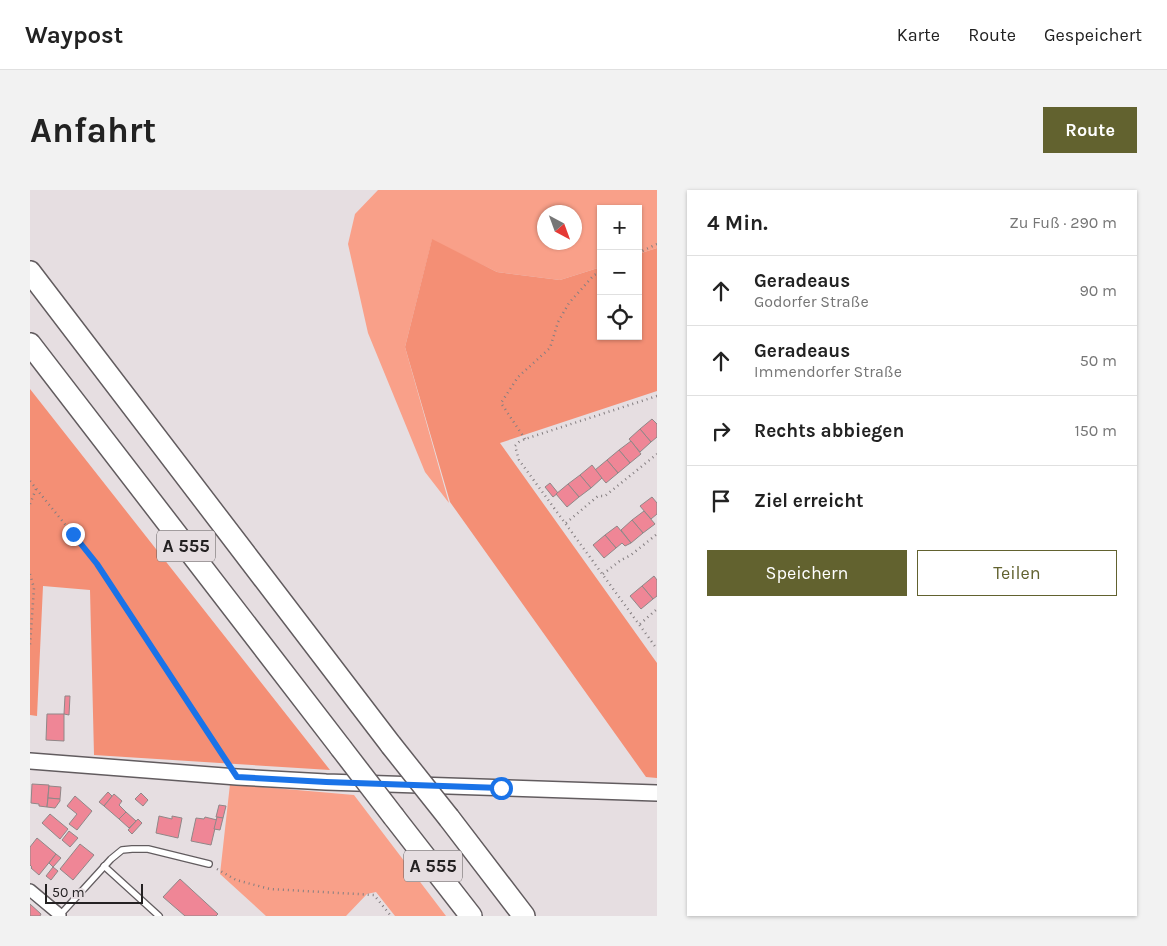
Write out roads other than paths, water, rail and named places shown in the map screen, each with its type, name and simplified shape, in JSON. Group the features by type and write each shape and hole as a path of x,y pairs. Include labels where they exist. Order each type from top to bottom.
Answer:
{"highway":[{"name":"A 555","path":"30,272 391,746 524,916"},
{"name":"A 555","path":"30,344 471,916"}],"street":[{"path":"30,761 326,782 657,793"},
{"path":"30,890 59,916"}],"lane":[{"path":"59,916 104,866 122,850 148,850 209,864"},
{"path":"104,866 160,916"}]}
